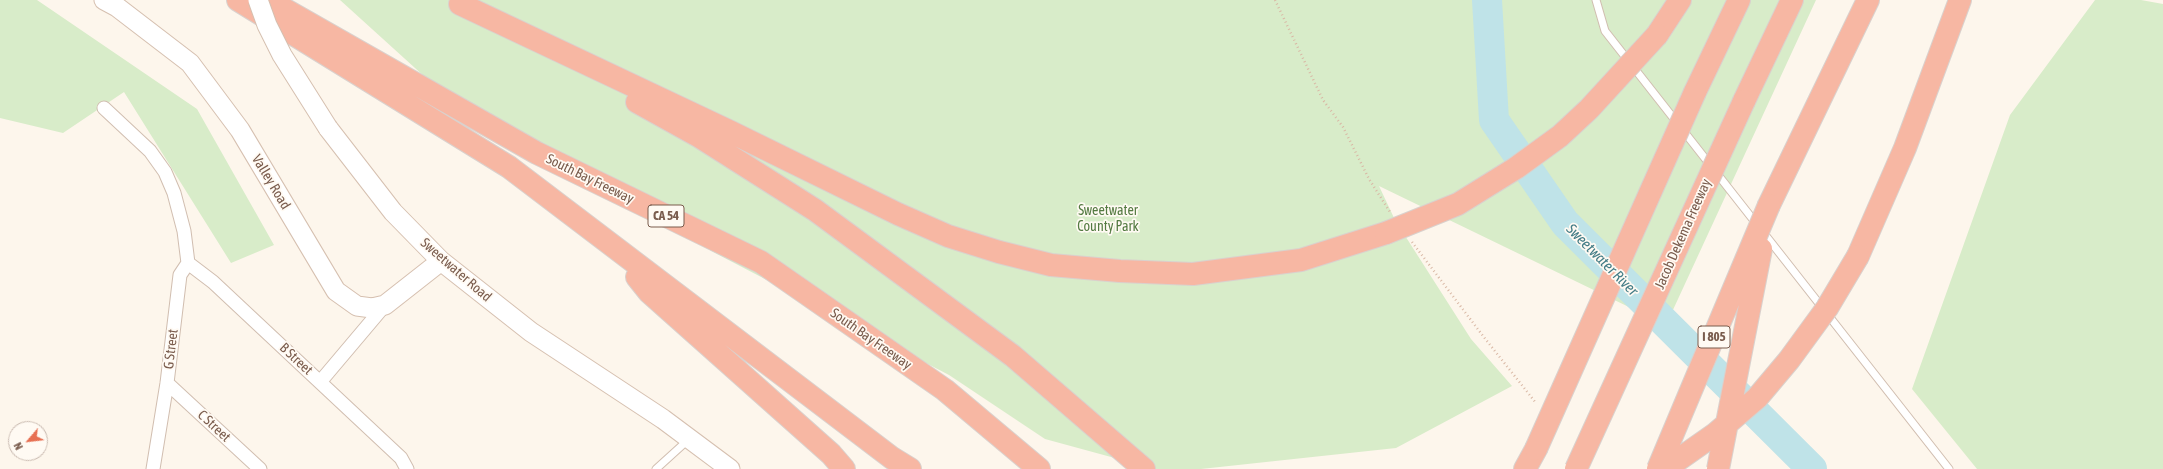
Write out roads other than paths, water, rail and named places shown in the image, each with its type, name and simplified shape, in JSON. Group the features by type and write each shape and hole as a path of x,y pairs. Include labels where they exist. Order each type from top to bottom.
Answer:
{"highway":[{"path":"238,0 508,167 892,458 910,469"},
{"name":"South Bay Freeway","path":"268,0 537,153 761,262 945,390 1039,469"},
{"path":"456,2 731,132 898,214 948,236 1044,263 1120,271 1193,274 1301,260 1386,233 1458,204 1516,168 1560,136 1589,109 1657,35 1680,0"},
{"path":"1525,469 1536,449 1695,92 1739,0"},
{"name":"Jacob Dekema Freeway","path":"1576,469 1744,101 1792,0"},
{"name":"I 805","path":"1658,469 1769,205 1868,0"},
{"path":"1664,469 1715,434 1757,398 1789,360 1822,315 1858,256 1905,148 1960,0"},
{"path":"456,2 700,137 815,210 1013,356 1144,469"},
{"path":"1718,469 1769,205"},
{"path":"603,238 649,292 825,448 844,469"}],"main road":[{"name":"Valley Road","path":"104,0 117,7 190,63 240,130 336,291 357,306 372,308 385,305"},
{"name":"Sweetwater Road","path":"258,0 267,25 282,55 328,128 393,212 441,262 531,332 690,438 730,469"},
{"path":"385,305 441,262"}],"street":[{"path":"104,108 150,151 164,172 174,193 184,231 188,262"},
{"name":"B Street","path":"188,262 213,282 320,382 404,464"},
{"name":"G Street","path":"153,469 167,383 180,275 188,262"},
{"path":"320,382 385,305"},
{"name":"C Street","path":"167,383 260,469"}],"lane":[{"path":"1596,0 1605,31 1949,469"},
{"path":"656,469 690,438"}],"waterway":[{"name":"Sweetwater River","path":"1487,0 1494,120 1565,223 1812,469"}],"park label":[{"name":"Sweetwater County Park","path":"1108,220"}]}
